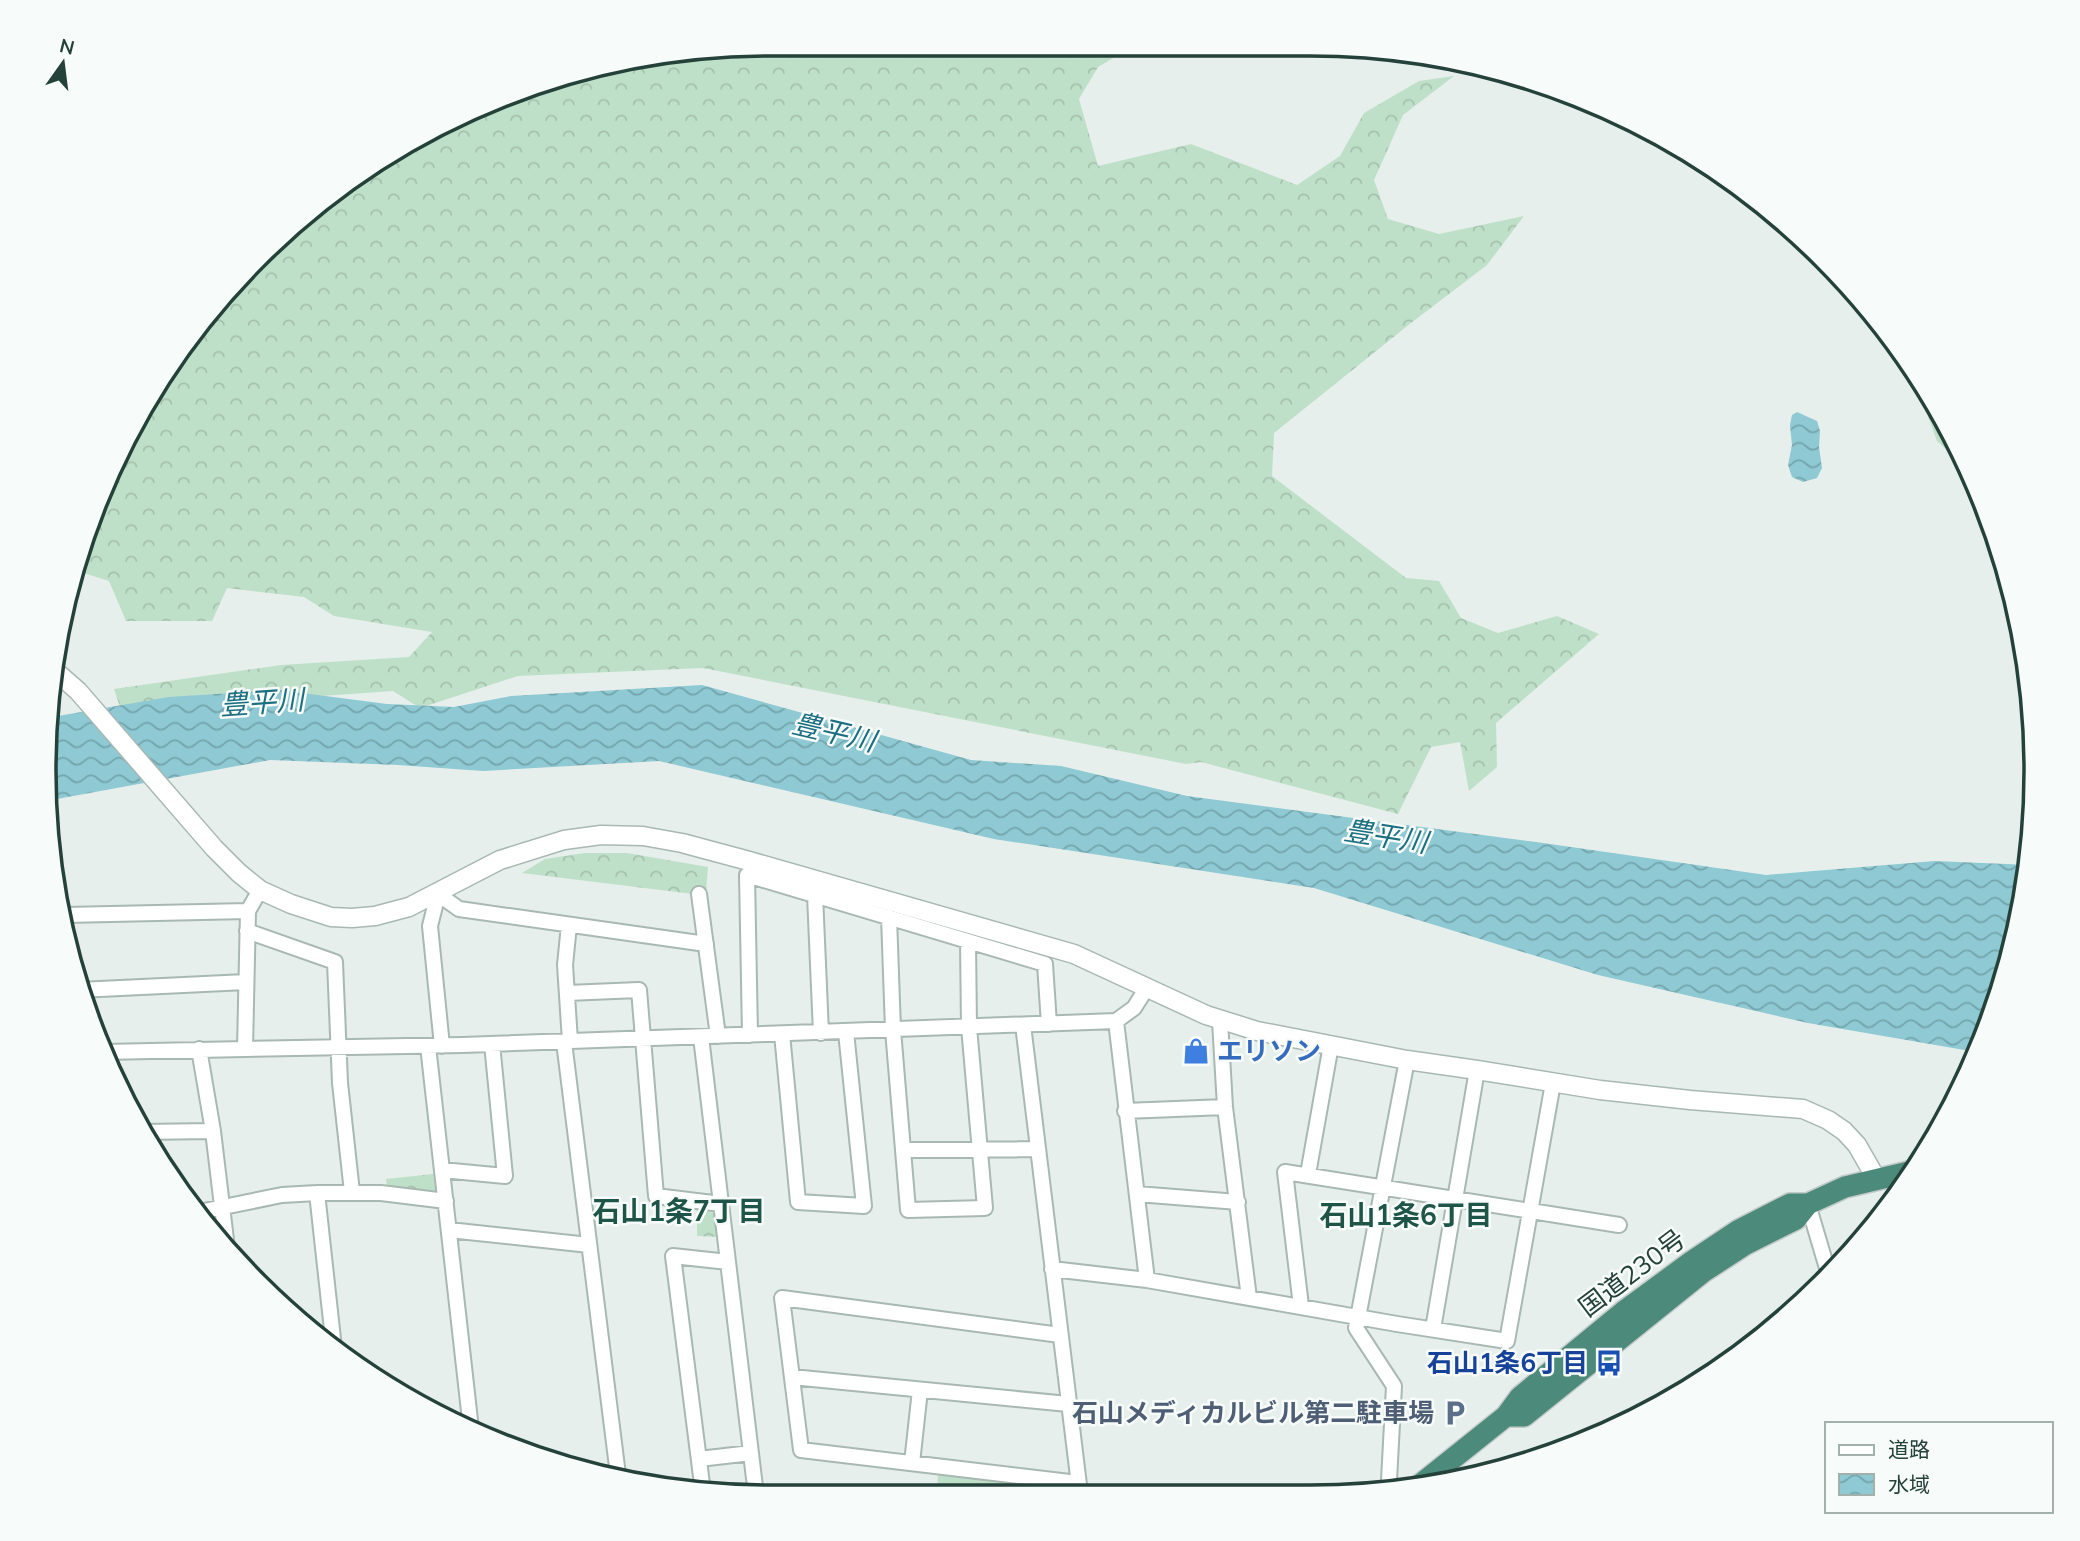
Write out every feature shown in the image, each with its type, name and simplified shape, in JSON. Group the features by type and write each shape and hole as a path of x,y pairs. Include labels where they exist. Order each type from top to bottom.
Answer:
{"highway":[{"name":"国道230号","path":"1434,1474 1506,1416 1520,1397 1623,1312 1739,1230 1790,1204 1808,1205 1846,1187 1898,1175"}],"street":[{"path":"62,677 78,691 214,848 260,890 331,917 375,916 409,907 500,860 564,840 601,835 643,836 681,843 774,868 1074,954 1220,1021 1257,1031 1407,1060 1600,1090 1803,1109 1828,1120 1844,1131 1857,1145 1877,1180"},
{"path":"750,1035 747,875 1045,964 1049,1024"},
{"path":"245,1049 248,911 260,890"},
{"path":"438,894 459,909 706,944"},
{"path":"438,894 430,926 442,1170 470,1418"},
{"path":"699,894 718,1036"},
{"path":"815,895 821,1033"},
{"path":"71,915 248,911"},
{"path":"889,917 893,1030 908,1210 985,1208 970,1027 968,941"},
{"path":"569,925 565,965 567,1042 617,1468"},
{"path":"247,932 335,962 340,1083 352,1192"},
{"path":"91,989 246,982"},
{"path":"114,1052 567,1042 1116,1021 1134,1008 1146,989"},
{"path":"567,993 639,990 656,1196 721,1204"},
{"path":"1116,1021 1147,1280"},
{"path":"1220,1021 1225,1107 1249,1298"},
{"path":"1023,1025 1079,1485"},
{"path":"782,1034 798,1202 864,1206 846,1032"},
{"path":"701,1037 755,1484"},
{"path":"442,1170 505,1176 492,1044"},
{"path":"1308,1174 1331,1045"},
{"path":"199,1049 213,1131 222,1206 221,1226"},
{"path":"1389,1480 1394,1386 1356,1328 1407,1060"},
{"path":"1433,1329 1477,1070"},
{"path":"1052,1269 1147,1280 1507,1341 1553,1083"},
{"path":"1125,1111 1225,1107"},
{"path":"154,1132 213,1131"},
{"path":"903,1150 1038,1149"},
{"path":"1301,1306 1285,1172 1619,1225"},
{"path":"208,1210 282,1195 317,1193 381,1193 446,1201"},
{"path":"317,1193 332,1334"},
{"path":"1137,1194 1238,1202"},
{"path":"1808,1205 1826,1264"},
{"path":"449,1230 589,1245"},
{"path":"702,1481 673,1256 728,1262"},
{"path":"1059,1485 801,1450 782,1298 1060,1335"},
{"path":"792,1377 1068,1404"},
{"path":"912,1463 920,1390"},
{"path":"699,1459 751,1453"}],"green space":[{"path":"770,56 1116,56 1098,67 1079,99 1098,166 1191,144 1297,185 1340,156 1364,113 1419,81 1454,76 1403,115 1374,180 1388,219 1439,234 1524,216 1487,265 1274,433 1272,476 1406,578 1439,581 1461,618 1498,633 1557,616 1599,634 1496,723 1497,767 1469,791 1460,742 1431,747 1398,814 1201,762 1186,764 703,668 518,676 420,708 393,691 121,710 114,689 281,665 409,657 432,632 334,616 304,597 227,588 212,621 126,621 109,581 84,573 110,497 152,413 204,336 233,299 299,233 374,176 454,130 497,110 586,80 677,62"},
{"path":"1925,409 1949,452 1937,441"},
{"path":"585,853 627,853 708,867 706,891 693,894 522,873 545,859"},
{"path":"433,1174 436,1190 432,1194 387,1188 386,1179"},
{"path":"697,1210 716,1213 719,1237 697,1236"},
{"path":"938,1473 1044,1483 1044,1485 937,1485"}],"water":[{"path":"1797,412 1817,421 1820,431 1822,468 1817,478 1803,482 1792,477 1788,465 1792,445 1790,425 1792,415"},
{"name":"豊平川","path":"702,685 971,760 1061,766 1187,796 1766,875 1935,861 2018,864 2000,955 1967,1050 1808,1023 1598,975 1314,888 994,839 659,761 483,771 270,760 57,799 59,716 169,697 279,690 387,704 454,707 511,696"}],"place":[{"name":"エリソン","path":"1196,1051"},
{"name":"石山1条6丁目","path":"1609,1363"},
{"name":"石山メディカルビル第二駐車場","path":"1455,1413"}],"district":[{"name":"石山1条7丁目","path":"679,1211"},
{"name":"石山1条6丁目","path":"1406,1215"}]}
